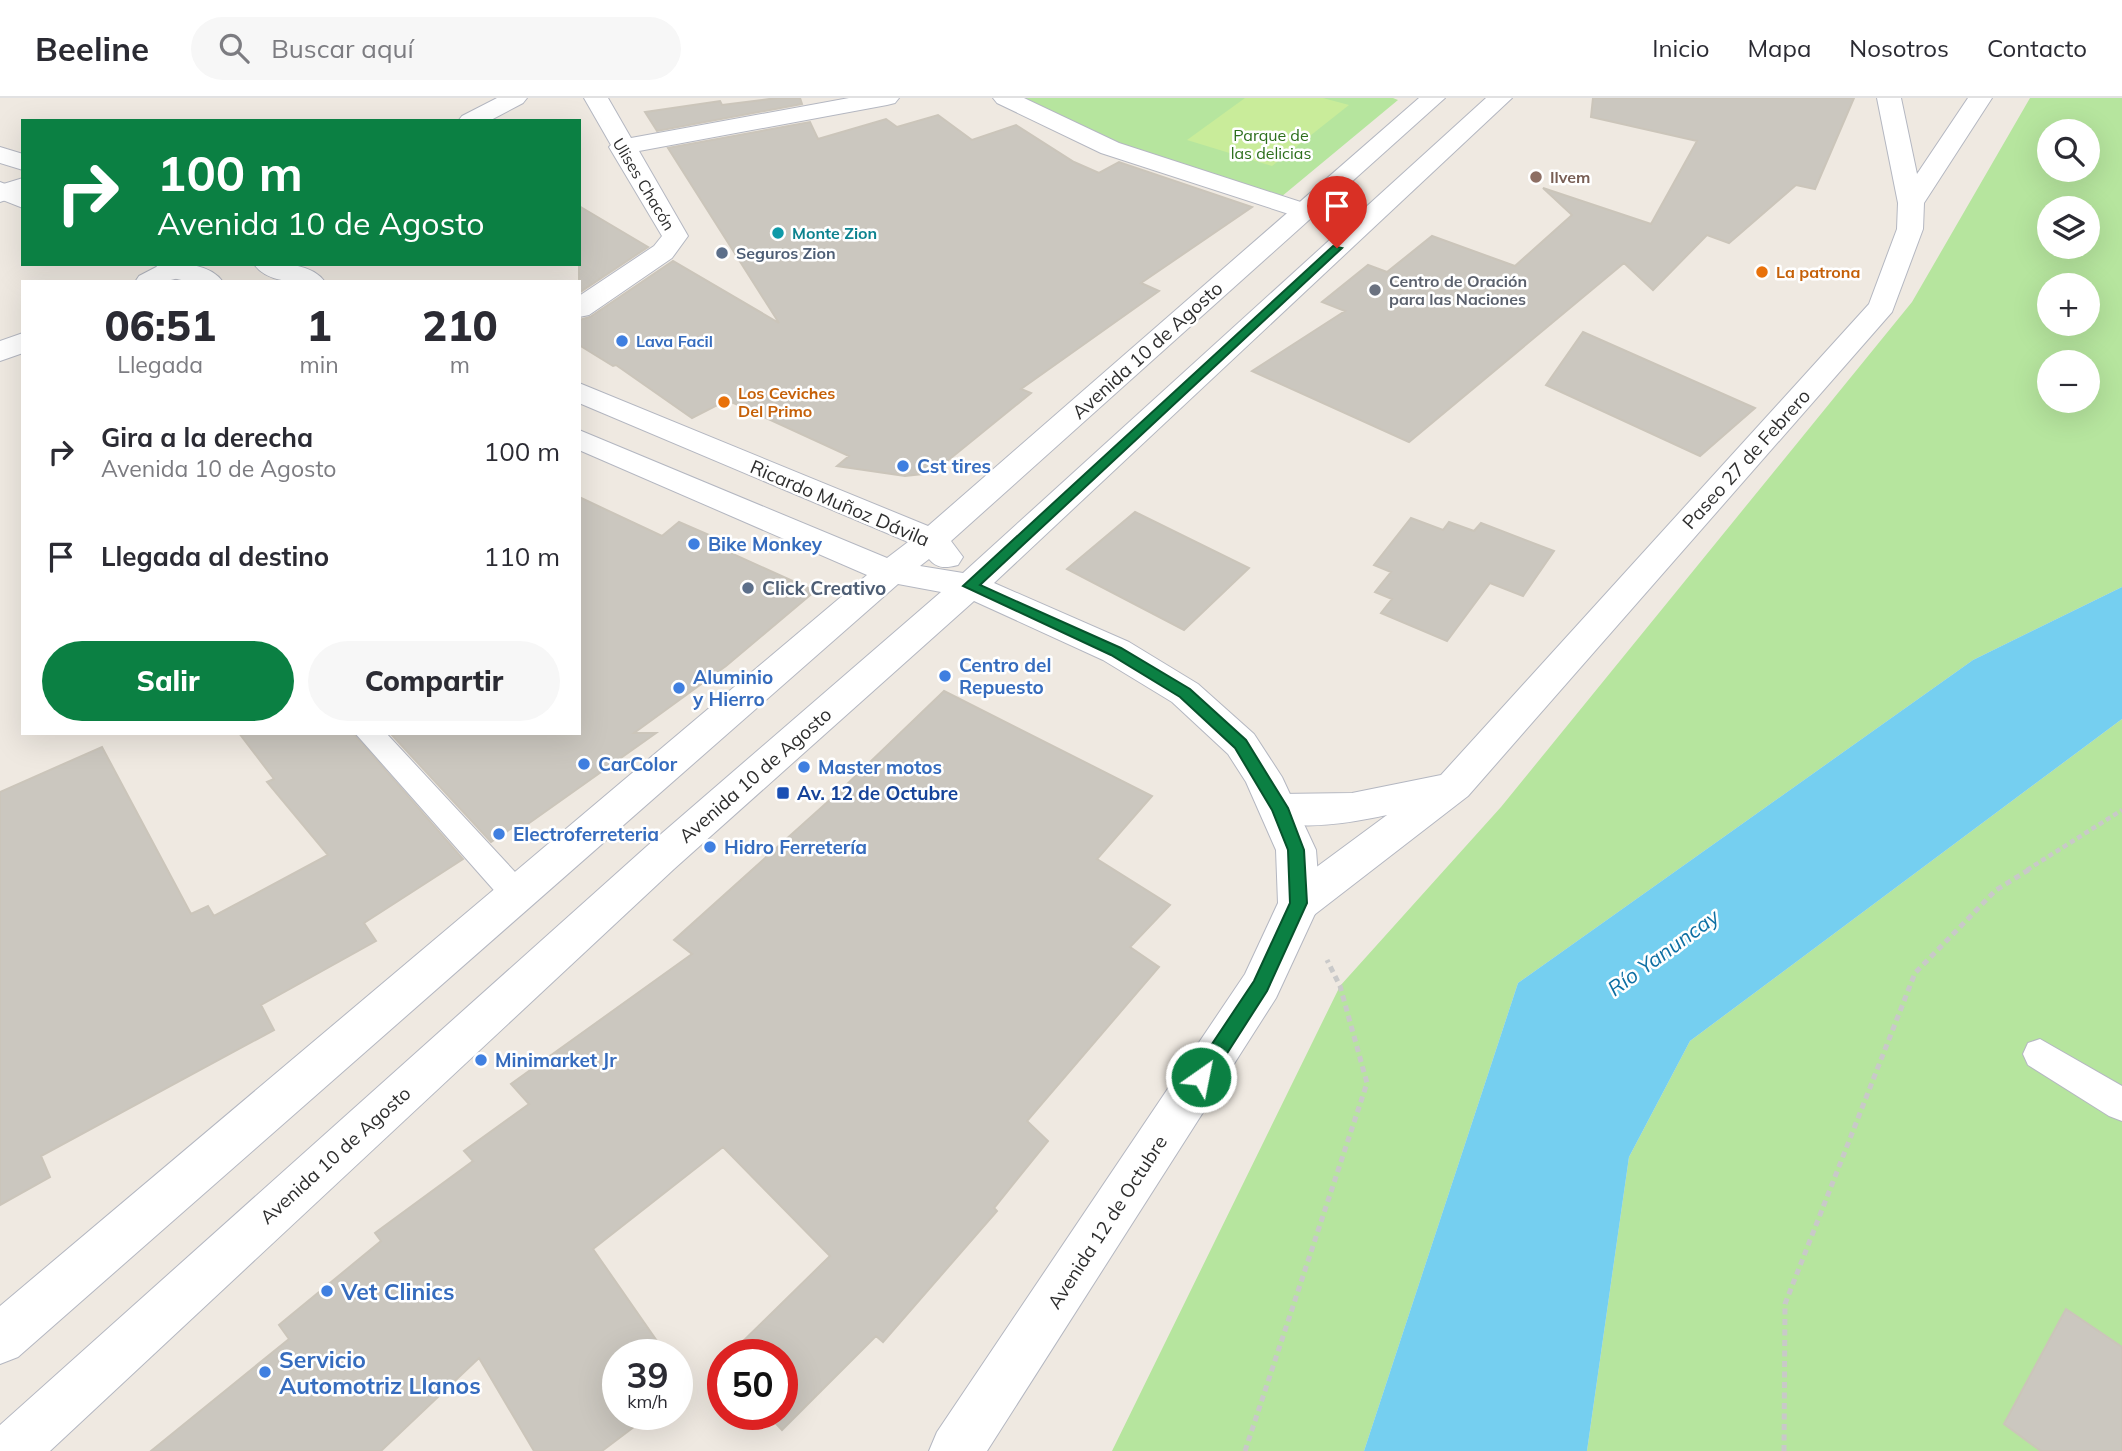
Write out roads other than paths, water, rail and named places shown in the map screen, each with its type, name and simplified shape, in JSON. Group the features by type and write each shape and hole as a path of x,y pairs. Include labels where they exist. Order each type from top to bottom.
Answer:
{"main road":[{"path":"474,119 515,98"},
{"name":"Ulises Chacón","path":"581,308 663,252 675,236 675,230 621,147 596,98"},
{"path":"621,147 887,98"},
{"path":"1005,98 1110,148 1304,211"},
{"name":"Avenida 10 de Agosto","path":"8,1446 650,867 970,586 1500,98"},
{"path":"1889,98 1911,203"},
{"name":"Paseo 27 de Febrero","path":"1299,903 1454,786 1882,306 1909,229 1911,203 1980,98"},
{"name":"Avenida 10 de Agosto","path":"0,1339 518,896 891,572 932,540 1431,99"},
{"path":"0,153 21,162"},
{"path":"152,280 174,266"},
{"path":"178,266 205,280"},
{"path":"272,266 306,280"},
{"path":"0,352 21,343"},
{"name":"Ricardo Muñoz Dávila","path":"581,393 932,540 970,586"},
{"name":"Ricardo Muñoz Dávila","path":"581,440 891,572 970,586"},
{"name":"Avenida 12 de Octubre","path":"956,1451 1261,985 1299,903 1296,850 1279,808 1241,744 1185,693 1116,652 970,586"},
{"path":"1279,808 1352,807 1454,786"}],"lane":[{"path":"371,735 518,896"},
{"path":"2040,1054 2122,1105"}],"water":[{"name":"Río Yanuncay","path":"2122,587 2122,719 1690,1041 1629,1157 1587,1451 1364,1451 1518,983 1973,660"}],"place":[{"name":"Ilvem","path":"1536,177"},
{"name":"Monte Zion","path":"778,233"},
{"name":"Seguros Zion","path":"722,253"},
{"name":"La patrona","path":"1762,272"},
{"name":"Centro de Oración para las Naciones","path":"1375,290"},
{"name":"Lava Facil","path":"622,341"},
{"name":"Los Ceviches Del Primo","path":"724,402"},
{"name":"Cst tires","path":"903,466"},
{"name":"Bike Monkey","path":"694,544"},
{"name":"Click Creativo","path":"748,588"},
{"name":"Centro del Repuesto","path":"945,676"},
{"name":"Aluminio y Hierro","path":"679,688"},
{"name":"CarColor","path":"584,764"},
{"name":"Master motos","path":"804,767"},
{"name":"Av. 12 de Octubre","path":"783,793"},
{"name":"Electroferreteria","path":"499,834"},
{"name":"Hidro Ferretería","path":"710,847"},
{"name":"Minimarket Jr","path":"481,1060"},
{"name":"Vet Clinics","path":"327,1291"},
{"name":"Servicio Automotriz Llanos","path":"265,1372"}],"park label":[{"name":"Parque de las delicias","path":"1271,144"}]}
